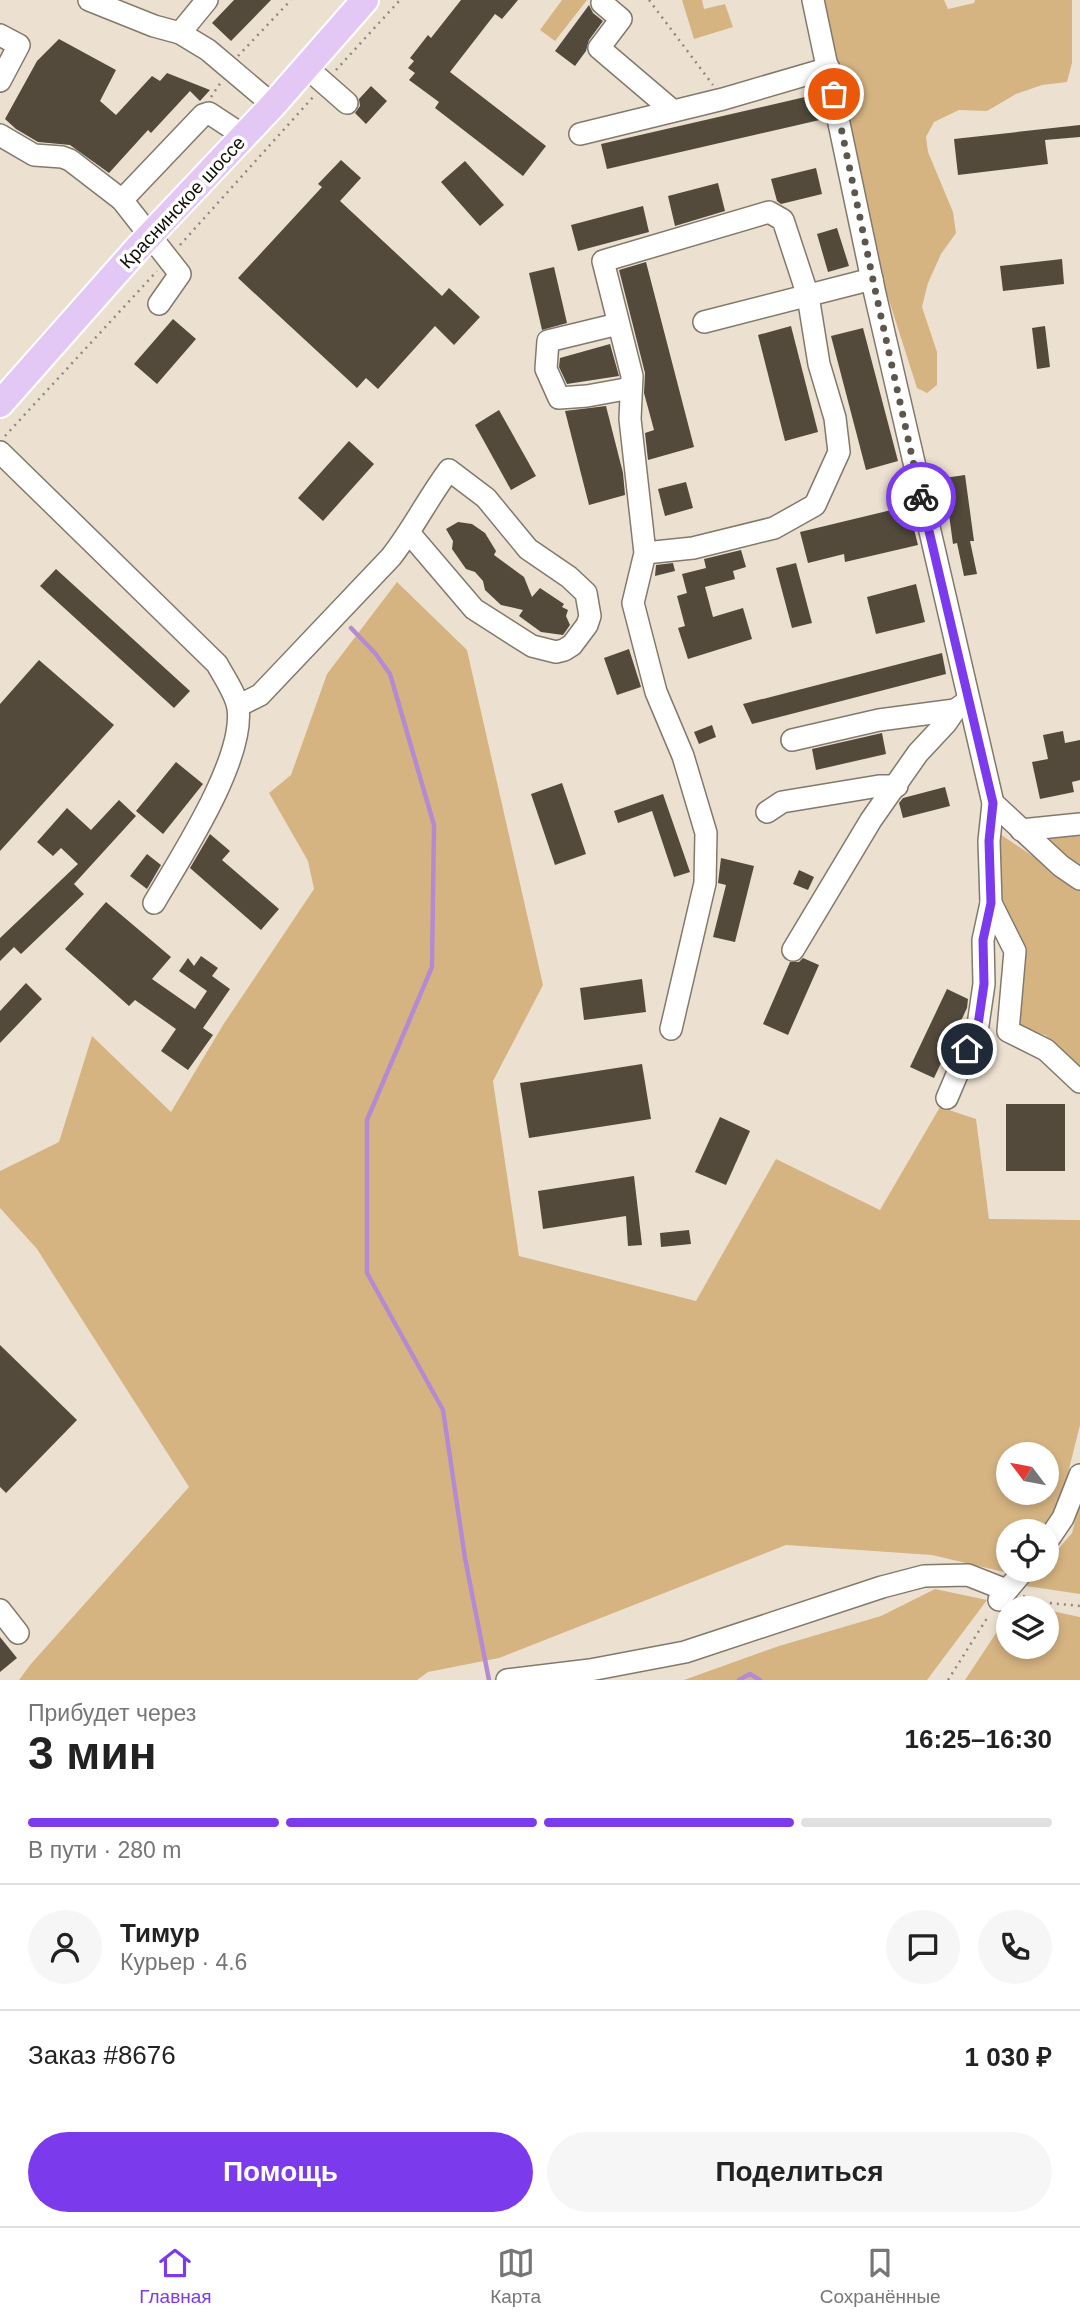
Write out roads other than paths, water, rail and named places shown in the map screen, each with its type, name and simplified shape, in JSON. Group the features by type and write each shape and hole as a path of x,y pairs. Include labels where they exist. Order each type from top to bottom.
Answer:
{"main road":[{"name":"Краснинское шоссе","path":"0,404 150,234 273,105 315,75 365,0"}],"street":[{"path":"89,0 154,26 180,33 208,50 273,105"},
{"path":"180,33 207,0"},
{"path":"813,0 961,706 993,803 989,841 991,903 983,940 984,984 978,1025 947,1098"},
{"path":"601,3 621,19 599,48 673,111"},
{"path":"0,35 19,44 0,81"},
{"path":"580,134 723,99 829,68"},
{"path":"315,75 347,103"},
{"path":"122,200 203,115 209,113 244,136"},
{"path":"0,135 34,155 70,160 122,200 180,274 159,304"},
{"path":"645,553 693,548 774,528 815,505 839,452 835,418 819,363 808,296 783,220 769,212 603,261 632,376 630,419 645,553 633,603 656,692 683,756 706,833 705,883 671,1029"},
{"path":"704,322 872,279"},
{"path":"618,324 548,341 546,369 559,398 631,388"},
{"path":"0,452 217,664 238,706 236,737 214,799 154,903"},
{"path":"238,706 260,695 391,557 410,534 430,496 449,470 486,498 528,549 569,577 586,593 590,616 587,625 572,645 564,650 556,652 532,646 474,609 410,534"},
{"path":"792,740 879,720 961,706"},
{"path":"793,950 864,831 918,753 961,706"},
{"path":"767,812 782,802 879,786 897,786"},
{"path":"993,803 1061,866 1080,879"},
{"path":"1021,830 1080,824"},
{"path":"991,903 1014,951 1008,1031 1046,1050 1080,1082"},
{"path":"1059,1524 1080,1475"},
{"path":"507,1680 590,1670 685,1652 882,1587 924,1576 968,1575 1003,1595 1014,1582"},
{"path":"0,1610 18,1633"}],"waterway":[{"path":"351,628 375,653 390,674 434,825 432,967 367,1120 367,1273 443,1410 465,1558 489,1680"},
{"path":"739,1680 750,1674 760,1680"}]}
